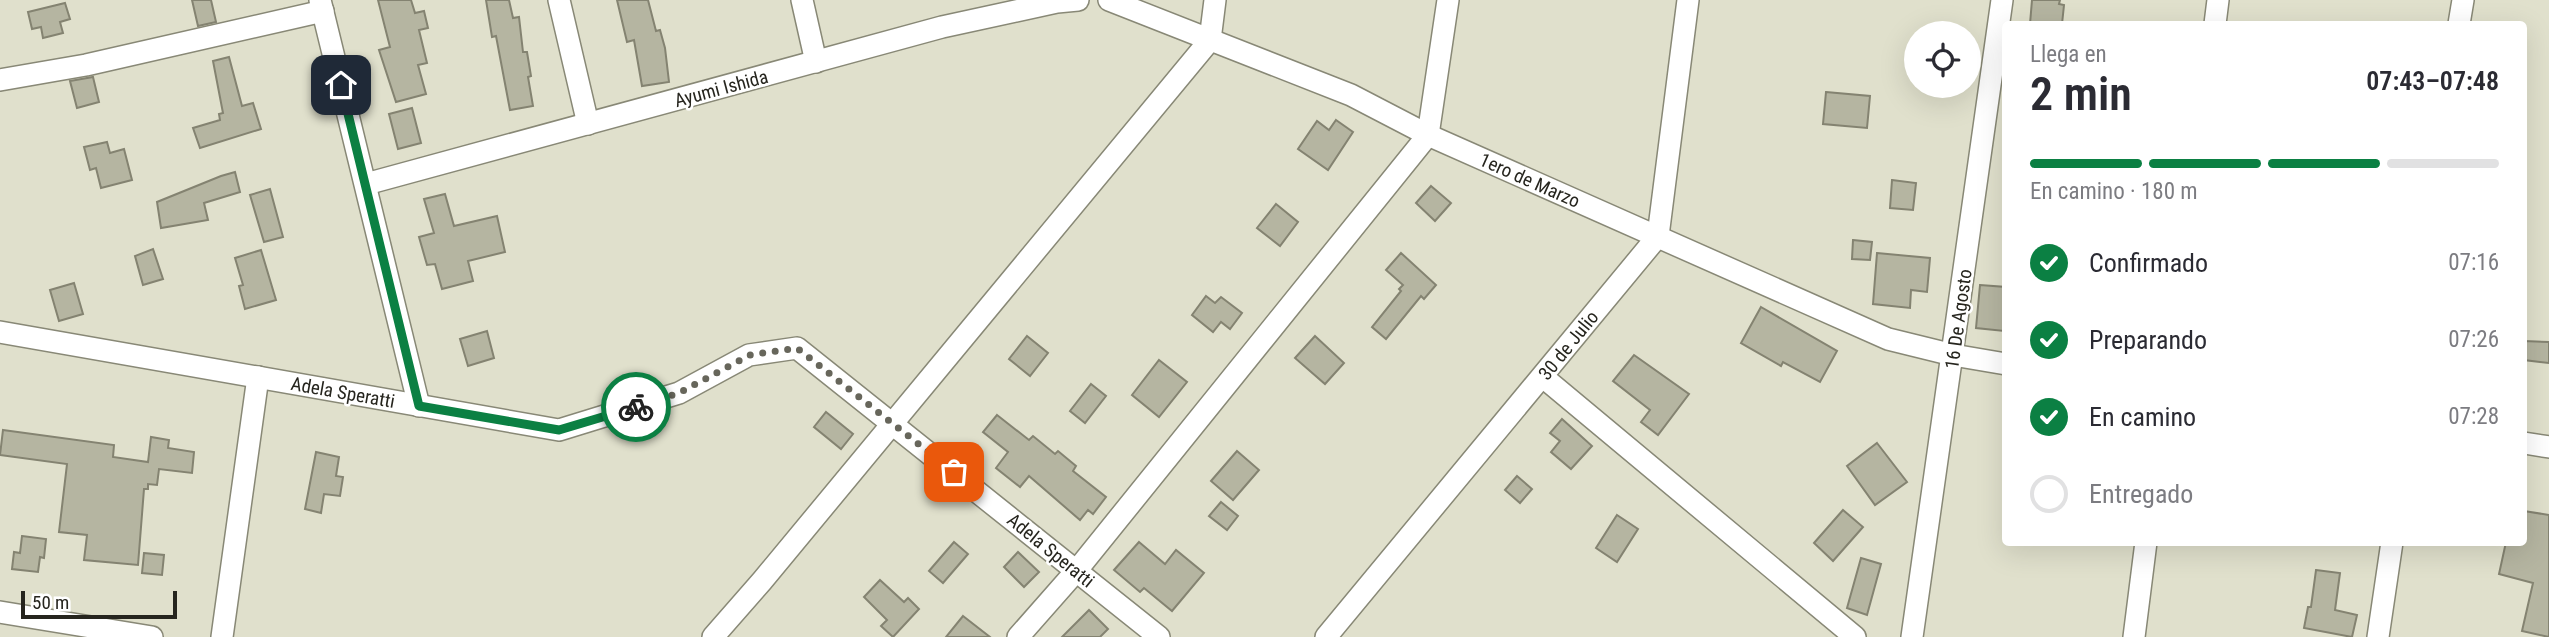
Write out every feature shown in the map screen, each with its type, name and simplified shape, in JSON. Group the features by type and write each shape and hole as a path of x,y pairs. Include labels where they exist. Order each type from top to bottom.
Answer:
{"street":[{"path":"559,0 588,124"},
{"path":"802,0 816,62"},
{"name":"Ayumi Ishida","path":"366,184 942,27 1057,2 1078,0"},
{"name":"1ero de Marzo","path":"1109,0 1351,95 1428,135 1888,339 1953,355"},
{"path":"713,637 762,582 1210,40 1215,0"},
{"path":"1018,637 1077,570 1428,135 1448,0"},
{"path":"1658,236 1688,0"},
{"name":"16 De Agosto","path":"1912,637 2001,0"},
{"path":"2215,21 2218,0"},
{"path":"2459,21 2462,0"},
{"path":"0,80 86,65 322,5 419,406"},
{"name":"30 de Julio","path":"1326,637 1658,236"},
{"name":"Adela Speratti","path":"0,332 559,430 679,393 750,355 797,348 1159,637"},
{"path":"1953,355 2002,363"},
{"path":"222,637 258,377"},
{"path":"1543,377 1855,637"},
{"path":"2527,443 2549,447"},
{"path":"2134,637 2145,546"},
{"path":"2378,637 2391,546"},
{"path":"0,612 152,637"}],"building":[{"path":"192,0 211,0 216,22 198,26"},
{"path":"378,0 411,0 415,13 424,11 428,28 419,30 427,63 418,65 426,94 396,102 379,50 390,47"},
{"path":"486,0 509,0 513,18 519,17 523,52 527,52 531,76 528,77 533,106 510,110"},
{"path":"617,0 648,0 656,31 660,30 665,48 669,82 642,86 634,40 627,42"},
{"path":"2032,0 2060,0 2059,4 2064,5 2062,21 2030,21"},
{"path":"65,3 70,19 60,22 63,33 43,38 41,27 32,29 28,12"},
{"path":"229,57 242,106 253,103 261,129 200,148 193,128 220,120 219,114 223,113 213,61"},
{"path":"93,77 99,102 77,108 70,81"},
{"path":"1826,92 1870,96 1867,128 1823,124"},
{"path":"412,108 421,143 398,149 389,114"},
{"path":"1336,120 1353,132 1328,170 1298,149 1317,121 1329,130"},
{"path":"107,142 110,153 124,149 132,180 101,188 96,168 90,170 84,147"},
{"path":"235,172 240,192 204,203 208,220 161,228 157,202"},
{"path":"1892,180 1916,183 1913,210 1890,208"},
{"path":"1431,186 1451,203 1435,221 1416,203"},
{"path":"270,189 283,237 264,242 250,195"},
{"path":"445,194 454,226 497,216 505,252 468,261 473,281 442,289 435,264 427,265 419,237 434,233 424,199"},
{"path":"1276,204 1298,222 1280,246 1257,228"},
{"path":"1853,240 1872,242 1870,260 1852,259"},
{"path":"153,249 163,279 143,285 135,256"},
{"path":"261,250 276,300 245,309 239,286 243,285 235,258"},
{"path":"1401,253 1436,285 1424,299 1421,296 1386,339 1372,327 1401,291 1399,289 1403,285 1386,270"},
{"path":"1877,253 1930,258 1927,292 1911,290 1910,308 1873,304"},
{"path":"74,283 83,314 59,321 50,290"},
{"path":"1980,285 2002,287 2002,331 1976,328"},
{"path":"1206,296 1215,303 1221,297 1242,313 1230,329 1221,322 1213,332 1192,315"},
{"path":"1761,307 1837,351 1820,382 1783,362 1781,366 1741,343"},
{"path":"487,331 494,358 468,366 460,339"},
{"path":"1027,336 1048,353 1030,376 1009,359"},
{"path":"1315,336 1344,363 1325,384 1295,358"},
{"path":"2527,341 2549,342 2549,363 2527,360"},
{"path":"1634,355 1689,394 1658,435 1641,422 1650,410 1613,381"},
{"path":"1159,360 1187,382 1159,417 1132,395"},
{"path":"1091,384 1106,396 1085,423 1070,411"},
{"path":"826,412 853,434 841,449 814,427"},
{"path":"997,415 1029,440 1033,436 1055,454 1058,451 1076,466 1073,471 1106,497 1093,514 1088,510 1080,520 1029,476 1020,487 996,468 1008,452 983,432"},
{"path":"1562,419 1592,446 1571,469 1551,452 1560,441 1550,433"},
{"path":"3,430 114,445 113,457 148,462 151,437 169,440 168,448 194,452 192,473 159,469 157,485 148,484 148,489 144,489 138,565 84,560 87,535 59,532 67,464 0,455"},
{"path":"1877,443 1907,482 1875,505 1847,466"},
{"path":"1237,451 1259,470 1233,500 1211,481"},
{"path":"316,452 339,457 336,476 343,477 340,496 324,494 321,513 305,509"},
{"path":"1517,476 1532,489 1520,503 1505,490"},
{"path":"1221,502 1238,516 1227,530 1209,516"},
{"path":"1843,510 1863,527 1833,561 1814,543"},
{"path":"2527,511 2549,515 2549,637 2522,631 2533,583 2499,574 2505,546 2527,546"},
{"path":"1617,515 1638,529 1617,562 1596,548"},
{"path":"22,536 46,539 44,558 40,557 38,572 12,569 14,552 20,553"},
{"path":"954,542 968,554 943,583 929,571"},
{"path":"1139,542 1165,564 1176,550 1204,573 1172,611 1144,588 1140,592 1114,570"},
{"path":"1018,552 1039,572 1024,587 1004,567"},
{"path":"144,553 164,555 162,575 142,573"},
{"path":"1861,558 1881,564 1867,615 1847,608"},
{"path":"2316,570 2340,573 2335,610 2357,615 2352,637 2304,628 2308,607 2311,607"},
{"path":"880,580 904,602 908,598 919,609 893,637 881,626 887,620 864,597"},
{"path":"1089,610 1108,629 1100,637 1062,637"},
{"path":"963,616 990,637 946,637"}],"way so far":[{"path":"636,407 679,393 750,355 797,348 954,472"}],"route":[{"path":"341,85 419,406 559,430 636,407"}]}
